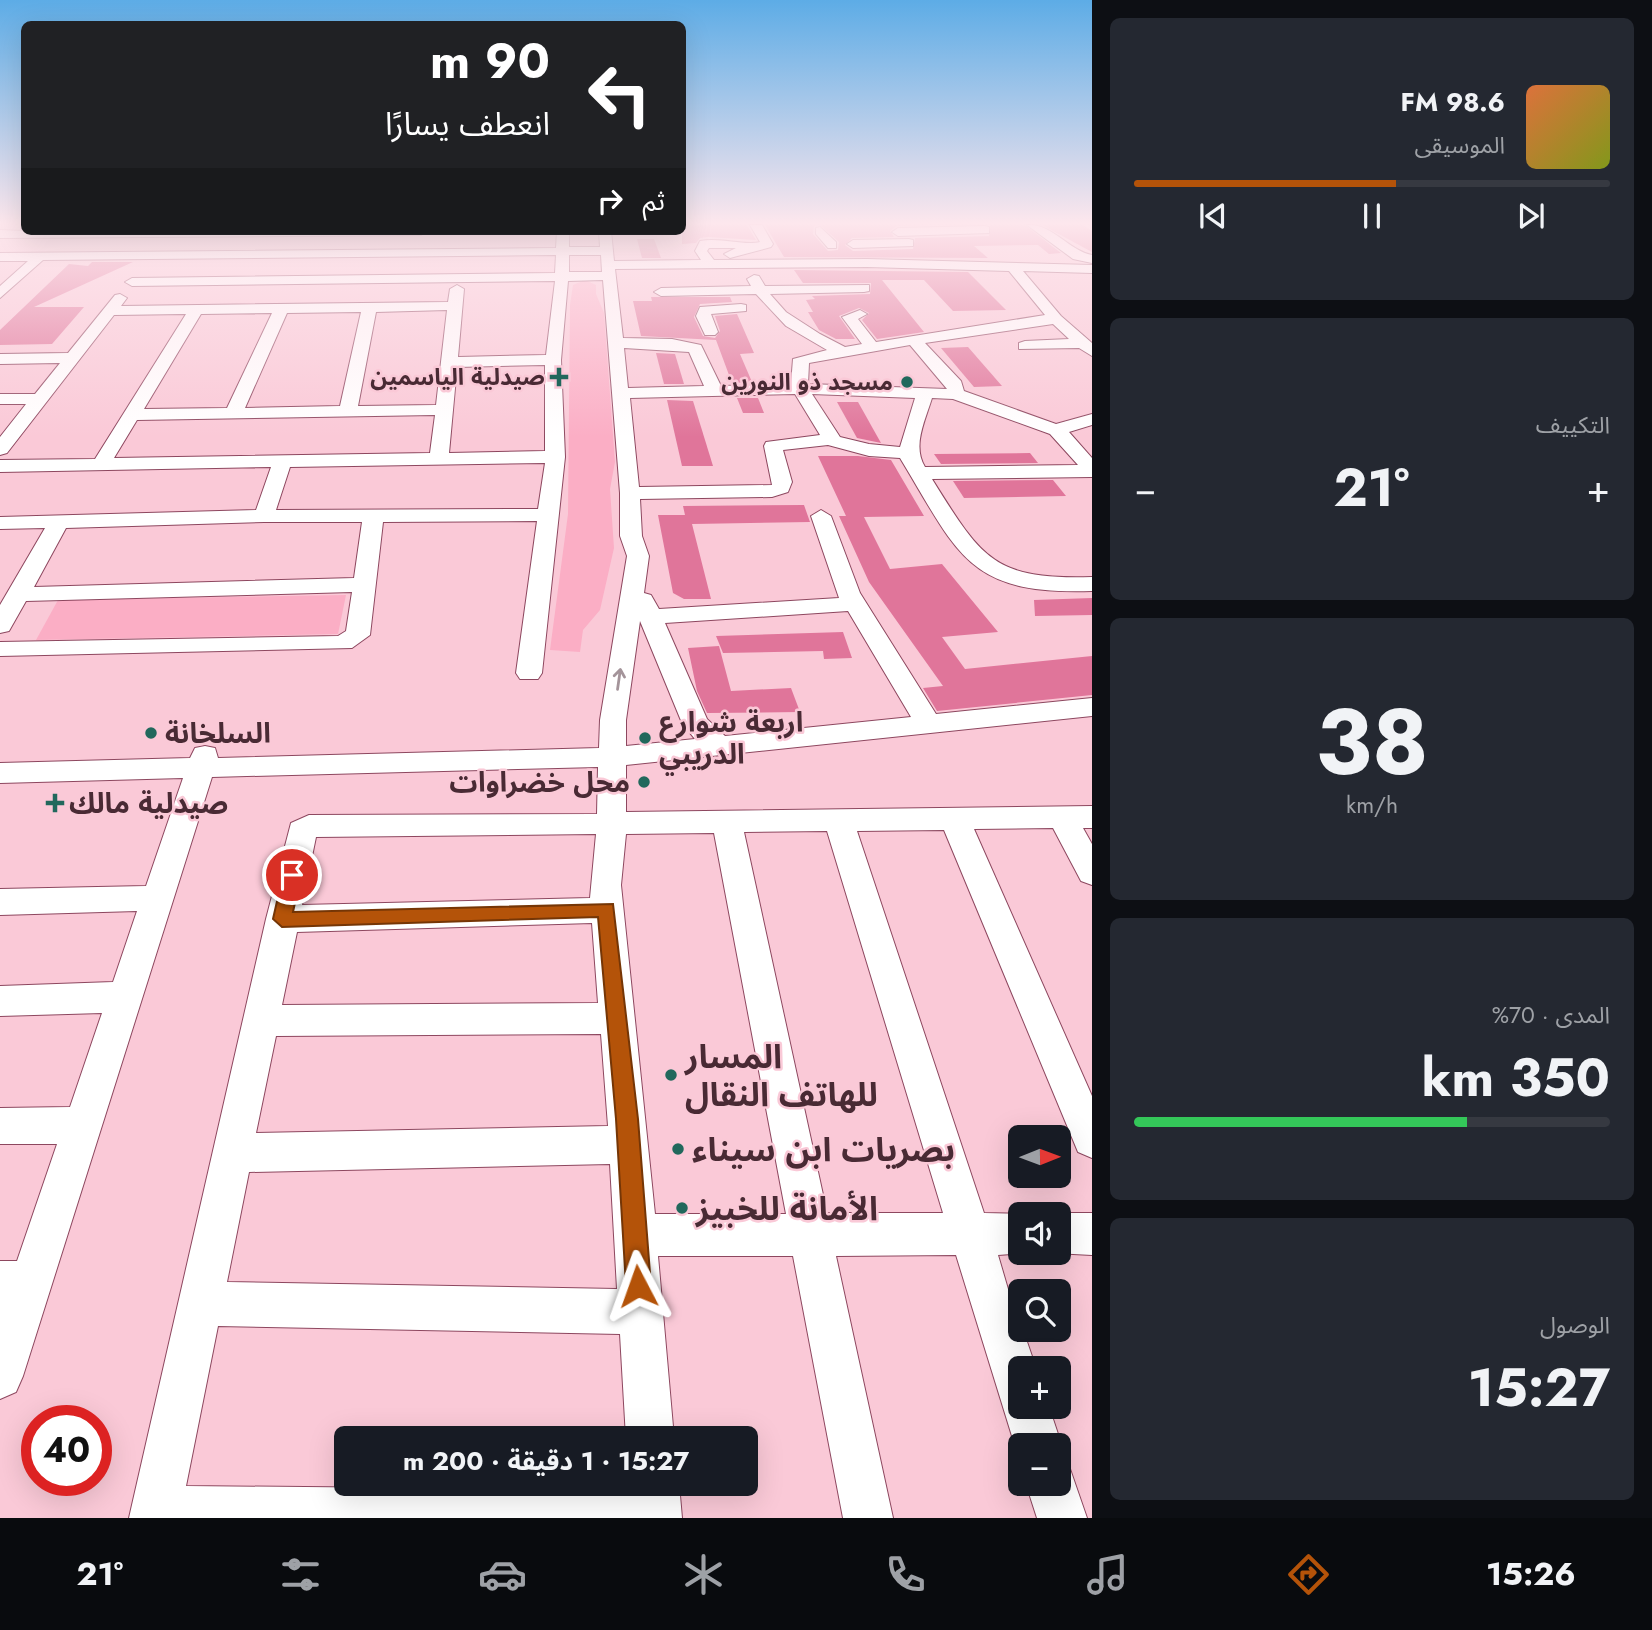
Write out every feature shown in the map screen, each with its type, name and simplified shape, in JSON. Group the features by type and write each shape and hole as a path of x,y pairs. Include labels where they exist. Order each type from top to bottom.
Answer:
{"street":[{"path":"0,449 121,296"},
{"path":"439,458 457,296"},
{"path":"529,673 555,457 553,360 560,296"},
{"path":"608,751 638,556 631,536 630,493 610,296"},
{"path":"763,296 768,306 842,352"},
{"path":"1036,296 1056,319 1087,347"},
{"path":"109,312 456,306"},
{"path":"710,332 703,316 705,310 768,306"},
{"path":"348,411 369,308"},
{"path":"234,413 281,309"},
{"path":"100,466 196,310"},
{"path":"860,314 849,317 873,348"},
{"path":"831,440 800,389 799,362 1011,323 1056,319"},
{"path":"916,342 955,385 954,394"},
{"path":"615,343 672,344 695,348 715,391"},
{"path":"1025,346 1087,347"},
{"path":"0,359 72,358"},
{"path":"449,362 553,360"},
{"path":"620,393 800,389 954,394 1056,430 1092,470"},
{"path":"925,393 909,453 975,555 1006,577 1060,585 1092,584"},
{"path":"0,399 40,399"},
{"path":"131,415 445,410"},
{"path":"1056,430 1092,419"},
{"path":"630,493 772,491 781,488 782,482 773,446 831,440 869,450 909,453"},
{"path":"0,466 555,457"},
{"path":"264,516 282,462"},
{"path":"920,473 1092,470"},
{"path":"0,523 264,516 549,515"},
{"path":"0,649 343,643 358,635 373,516"},
{"path":"821,516 854,604 929,724"},
{"path":"0,626 59,522"},
{"path":"631,536 621,555 602,824 611,853 606,897 619,1018 649,1426"},
{"path":"636,577 649,617 695,723 718,746"},
{"path":"18,594 364,585"},
{"path":"649,617 854,604"},
{"path":"0,760 203,761 718,746 1092,707"},
{"path":"0,774 203,761"},
{"path":"0,1376 16,1282 82,1125 203,761"},
{"path":"656,1506 155,1514 302,831 309,826 1078,817 1092,873"},
{"path":"955,819 1092,1139"},
{"path":"839,821 1009,1356"},
{"path":"727,822 868,1518"},
{"path":"282,919 606,897"},
{"path":"0,902 158,898"},
{"path":"0,1001 125,997"},
{"path":"260,1021 619,1018"},
{"path":"0,1126 82,1125"},
{"path":"232,1153 629,1145"},
{"path":"635,1235 809,1232 1008,1234"},
{"path":"1071,1234 1092,1234"},
{"path":"200,1304 640,1312"},
{"path":"1055,1496 1062,1518"}],"shaded area":[{"path":"571,296 597,296 604,313 615,462 610,489 614,548 600,610 583,630 580,652 550,650 568,514"},
{"path":"346,595 338,634 36,640 58,600"}],"building":[{"path":"36,296 59,296 34,307 84,307 52,344 0,345 0,330"},
{"path":"812,296 895,296 924,332 877,339 862,320 869,313 859,308 839,316 855,339 836,339 819,330 808,312 813,312 806,300 815,299"},
{"path":"939,296 992,296 1006,310 953,311"},
{"path":"651,297 730,297 732,302 700,304 694,317 703,336 715,338 720,331 715,316 737,314 754,353 740,354 752,382 732,383 716,340 641,336 633,301 652,301"},
{"path":"968,347 1002,386 974,387 941,348"},
{"path":"656,353 675,354 684,384 664,384"},
{"path":"737,398 758,398 764,413 743,413"},
{"path":"667,400 693,401 713,466 682,466"},
{"path":"837,402 858,402 881,443 857,438"},
{"path":"1030,453 1038,463 941,464 934,454"},
{"path":"818,456 858,456 891,460 924,516 864,517 890,569 942,564 998,632 942,637 965,669 1092,656 1092,695 937,711 923,688 943,686 869,582 839,516 846,516"},
{"path":"1053,480 1066,496 964,498 953,481"},
{"path":"804,505 810,522 692,524 711,599 684,599 673,593 658,515 685,515 683,506"},
{"path":"1092,598 1092,615 1035,616 1034,600"},
{"path":"843,632 852,658 824,659 823,651 723,653 716,636"},
{"path":"719,646 731,691 791,688 800,712 707,713 697,691 688,648"}],"place":[{"name":"صيدلية الياسمين","path":"559,377"},
{"name":"مسجد ذو النورين","path":"907,382"},
{"name":"السلخانة","path":"151,733"},
{"name":"اربعة شوارع الدريبي","path":"645,738"},
{"name":"محل خضراوات","path":"644,782"},
{"name":"صيدلية مالك","path":"55,803"},
{"name":"المسار للهاتف النقال","path":"671,1075"},
{"name":"بصريات ابن سيناء","path":"678,1149"},
{"name":"الأمانة للخبيز","path":"682,1208"}],"route":[{"path":"292,875 282,919 607,910 619,1018 638,1286"}]}
